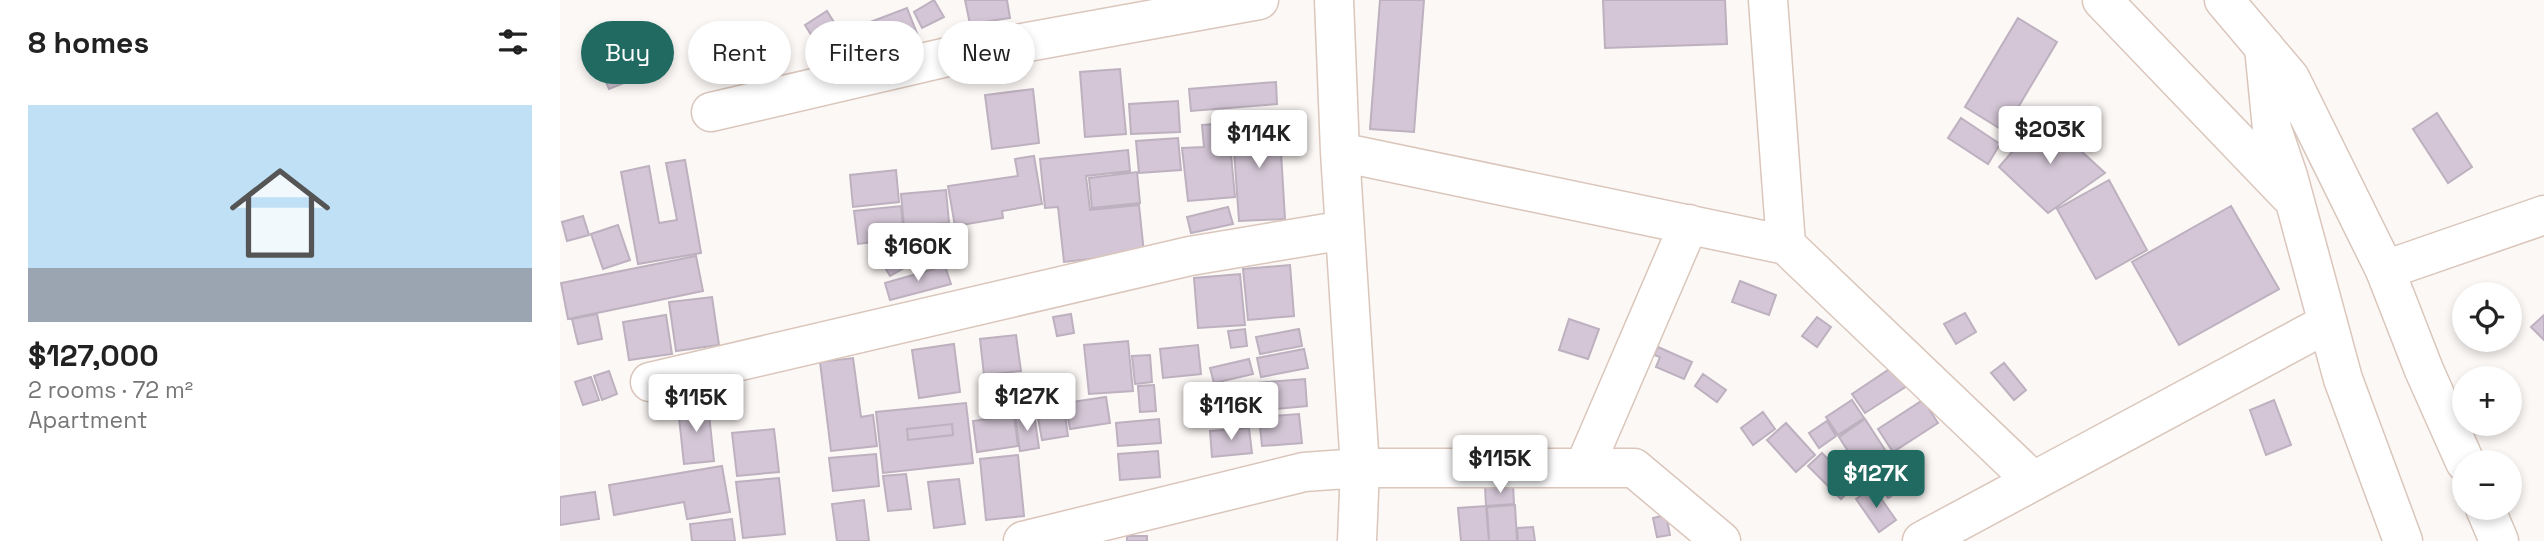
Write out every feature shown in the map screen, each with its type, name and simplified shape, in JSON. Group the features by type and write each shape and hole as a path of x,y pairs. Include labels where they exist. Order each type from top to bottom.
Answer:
{"main road":[{"path":"710,112 957,55 1259,0"},
{"path":"1334,0 1340,152 1360,468 1357,541"},
{"path":"1768,0 1786,245"},
{"path":"2102,0 2296,202"},
{"path":"2224,0 2290,78 2385,270 2424,370 2460,450"},
{"path":"2264,47 2273,129 2296,202 2343,379 2403,541"},
{"path":"1340,152 1786,245 2033,481"},
{"path":"2385,270 2544,215"},
{"path":"1584,468 1689,225"},
{"path":"650,382 1190,256 1345,230"},
{"path":"1922,541 2328,323"},
{"path":"1023,541 1304,472 1360,468 1634,468 1721,541"},
{"path":"2490,520 2499,541"}],"building":[{"path":"934,0 944,17 924,27 924,21 918,21 914,12"},
{"path":"965,0 1007,0 1010,18 969,21"},
{"path":"1380,0 1424,0 1414,132 1370,129"},
{"path":"1603,0 1725,0 1727,44 1605,48"},
{"path":"907,8 912,21 873,21"},
{"path":"827,11 833,21 811,21"},
{"path":"2018,18 2057,42 2004,131 1965,107"},
{"path":"1120,69 1126,134 1085,137 1080,72"},
{"path":"1276,82 1277,104 1191,111 1189,89"},
{"path":"607,84 622,84 609,89"},
{"path":"1033,89 1039,143 992,149 985,95"},
{"path":"1178,101 1180,132 1131,134 1129,104"},
{"path":"2437,113 2472,167 2448,183 2413,129"},
{"path":"2043,116 2105,173 2048,213 1999,167"},
{"path":"1961,118 2000,144 1988,164 1948,138"},
{"path":"1279,119 1285,219 1239,221 1232,122"},
{"path":"1228,123 1235,197 1188,201 1182,148 1204,147 1202,125"},
{"path":"1178,138 1181,170 1139,173 1136,141"},
{"path":"1128,150 1130,171 1086,176 1090,210 1139,205 1144,253 1064,262 1058,207 1045,208 1040,159"},
{"path":"1034,156 1042,204 1002,211 1003,218 955,226 948,186 1018,176 1015,159"},
{"path":"685,160 701,253 638,264 621,172 649,166 659,223 677,220 666,163"},
{"path":"896,170 899,202 853,207 850,175"},
{"path":"1137,172 1140,203 1092,208 1089,178"},
{"path":"2109,180 2147,250 2096,279 2057,209"},
{"path":"946,190 949,223 934,224 936,238 951,236 953,255 907,259 901,194"},
{"path":"901,206 904,238 858,244 854,211"},
{"path":"2231,206 2279,289 2179,345 2132,262"},
{"path":"1228,207 1233,224 1191,233 1187,217"},
{"path":"583,216 589,235 567,241 562,222"},
{"path":"618,225 630,260 603,269 591,234"},
{"path":"896,250 906,267 890,276 880,259"},
{"path":"696,256 703,291 568,319 561,283"},
{"path":"1290,265 1294,316 1248,320 1243,269"},
{"path":"945,266 951,284 890,300 885,283"},
{"path":"1240,274 1245,325 1198,328 1194,278"},
{"path":"1740,281 1776,295 1769,315 1732,302"},
{"path":"712,297 719,345 676,351 669,302"},
{"path":"1965,313 1976,332 1956,344 1944,324"},
{"path":"597,314 602,339 578,344 572,319"},
{"path":"1071,314 1074,333 1057,336 1053,317"},
{"path":"666,315 672,354 629,360 623,322"},
{"path":"2544,315 2544,340 2531,327"},
{"path":"1817,317 1831,327 1817,347 1802,336"},
{"path":"1569,319 1599,329 1588,359 1559,350"},
{"path":"1245,329 1247,346 1231,348 1228,331"},
{"path":"1299,329 1302,346 1260,354 1256,337"},
{"path":"1016,335 1021,371 984,375 980,339"},
{"path":"1128,341 1133,391 1089,394 1084,345"},
{"path":"954,344 960,392 919,398 912,350"},
{"path":"1198,345 1201,374 1163,378 1160,349"},
{"path":"1658,347 1692,362 1684,379 1656,367 1660,357 1654,355"},
{"path":"1304,349 1308,368 1261,377 1257,358"},
{"path":"1150,355 1152,382 1135,384 1132,356"},
{"path":"853,358 861,417 873,415 877,446 831,451 820,362"},
{"path":"1249,359 1253,374 1214,383 1210,368"},
{"path":"2004,363 2026,390 2014,400 1991,373"},
{"path":"1894,366 1907,386 1865,413 1852,394"},
{"path":"609,371 617,394 602,400 594,376"},
{"path":"1703,374 1726,390 1717,402 1695,386"},
{"path":"591,377 599,400 583,405 575,382"},
{"path":"1305,379 1307,406 1255,411 1256,416 1209,420 1206,387"},
{"path":"1154,385 1156,411 1140,412 1138,386"},
{"path":"1106,397 1110,423 1070,429 1065,403"},
{"path":"1852,400 1864,418 1838,435 1826,417"},
{"path":"1923,400 1938,423 1893,452 1878,429"},
{"path":"2274,400 2291,445 2266,455 2250,410"},
{"path":"966,403 973,463 883,473 876,412","holes":["952,424 953,435 908,440 907,429"]},
{"path":"708,405 714,461 684,464 678,408"},
{"path":"1064,408 1068,436 1042,440 1037,412"},
{"path":"1763,412 1775,429 1753,445 1741,428"},
{"path":"1034,414 1039,448 1020,451 1015,417"},
{"path":"1299,414 1302,443 1262,446 1259,417"},
{"path":"1014,415 1018,446 977,452 973,421"},
{"path":"1159,419 1161,443 1118,446 1116,423"},
{"path":"1865,419 1889,456 1862,473 1839,437"},
{"path":"1827,421 1836,436 1819,448 1809,433"},
{"path":"1786,423 1815,455 1796,472 1767,440"},
{"path":"952,424 953,435 908,440 907,429"},
{"path":"1249,428 1252,453 1212,457 1210,431"},
{"path":"774,429 779,472 737,476 732,433"},
{"path":"1158,451 1160,477 1120,480 1118,454"},
{"path":"1822,453 1854,486 1841,499 1808,466"},
{"path":"876,454 879,486 833,491 829,458"},
{"path":"1018,455 1024,516 986,520 980,459"},
{"path":"1885,463 1902,489 1888,498 1871,472"},
{"path":"722,466 730,512 687,519 684,502 614,515 609,485"},
{"path":"906,474 911,509 888,511 883,476"},
{"path":"779,478 785,534 743,538 736,482"},
{"path":"959,479 965,524 934,528 928,482"},
{"path":"1513,484 1514,504 1486,506 1485,486"},
{"path":"1873,487 1896,520 1879,532 1856,499"},
{"path":"595,492 599,519 560,525 560,497"},
{"path":"864,500 869,541 837,541 832,504"},
{"path":"1515,505 1517,541 1489,541 1487,507"},
{"path":"1486,506 1489,541 1461,541 1458,508"},
{"path":"1666,515 1670,535 1657,537 1653,518"},
{"path":"732,519 735,541 692,541 690,524"},
{"path":"1533,527 1535,541 1518,541 1517,528"},
{"path":"1127,536 1147,536 1147,541 1127,541"}]}
